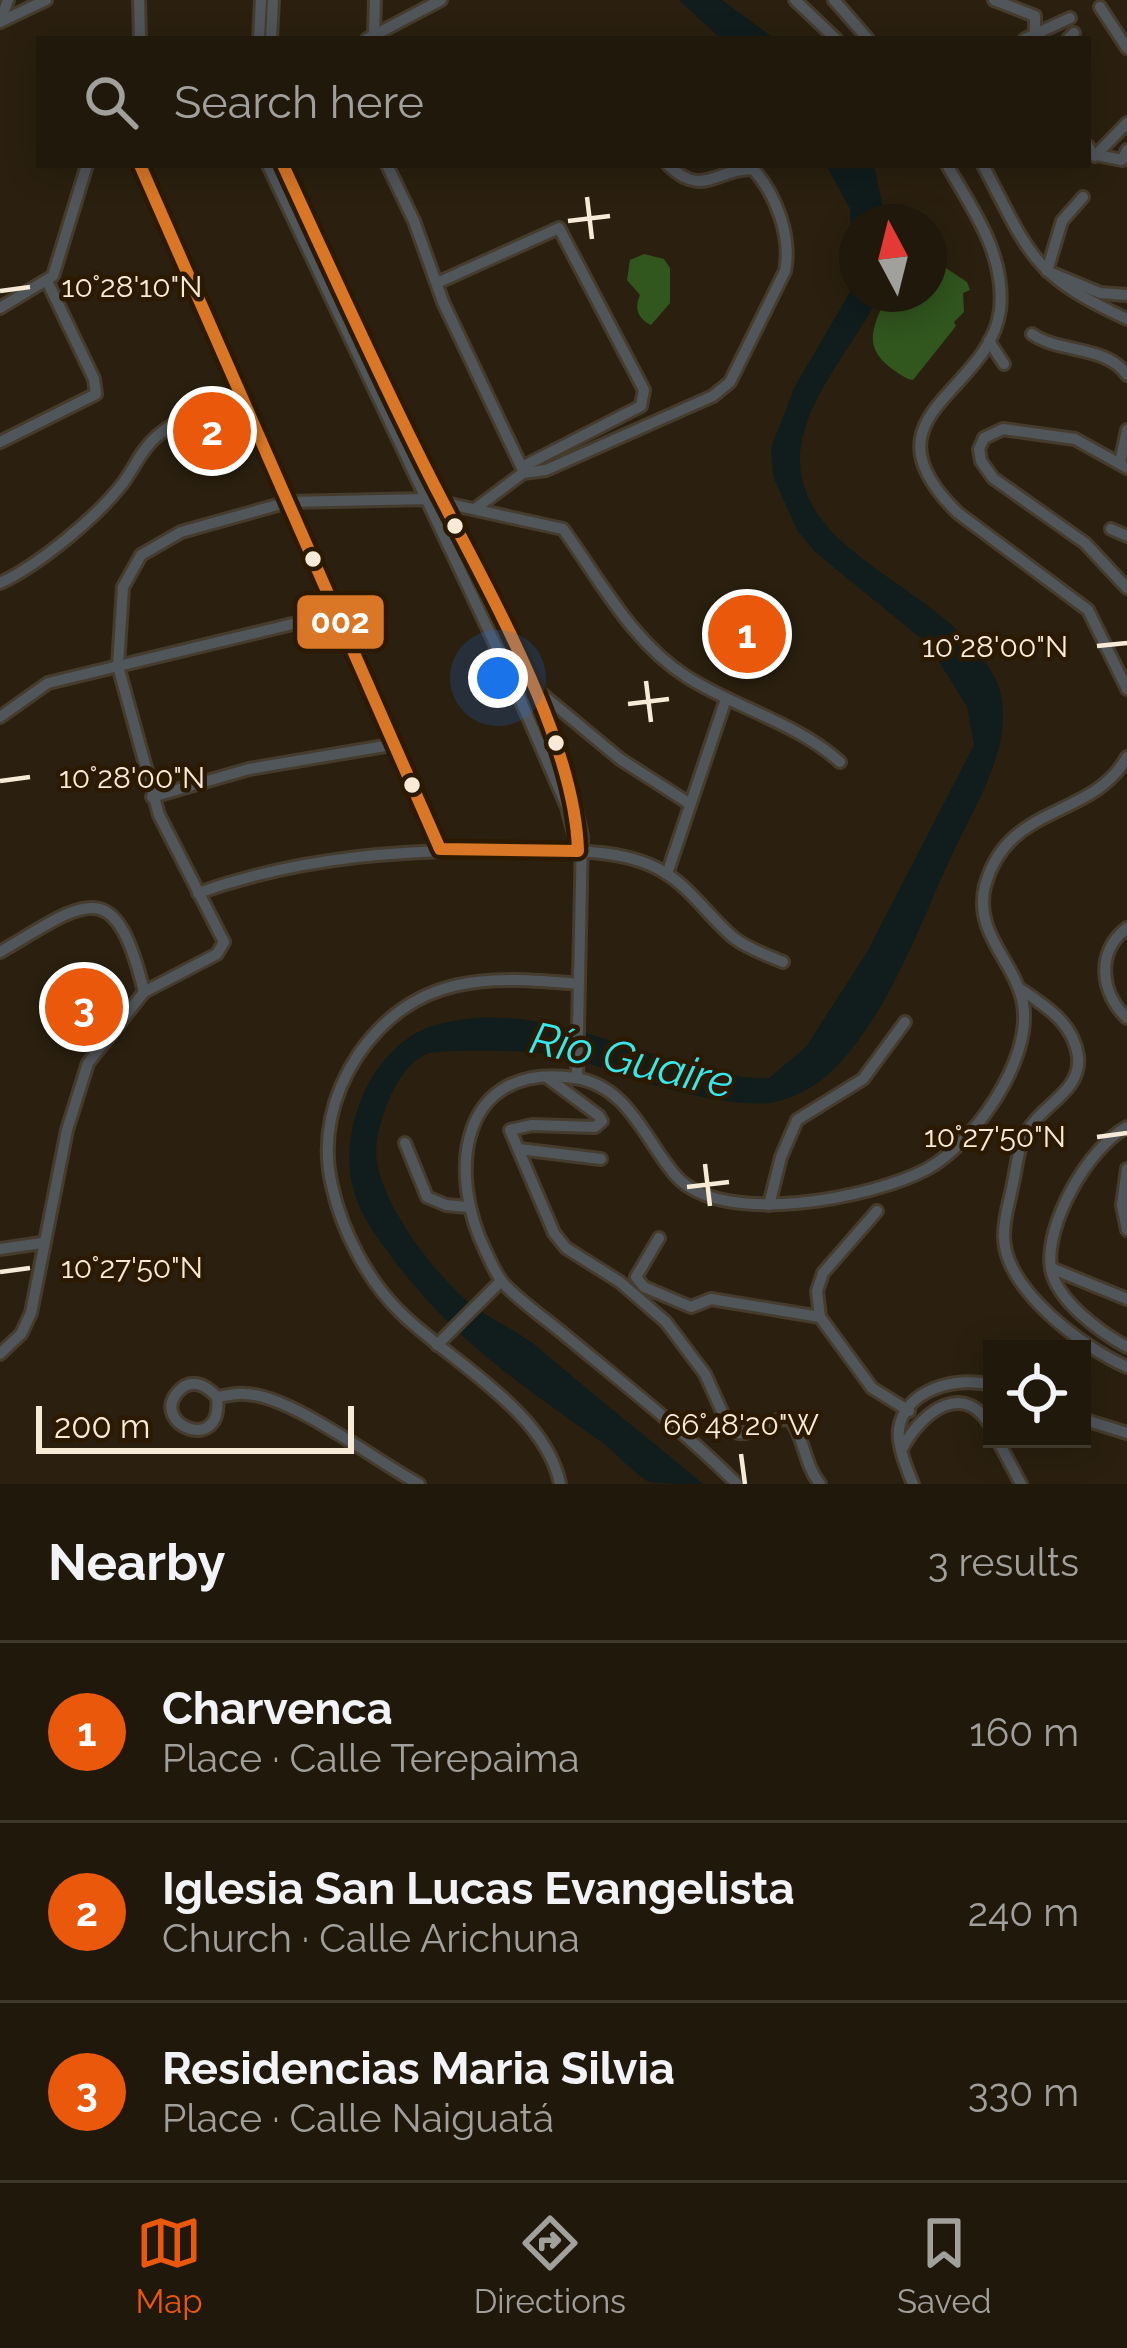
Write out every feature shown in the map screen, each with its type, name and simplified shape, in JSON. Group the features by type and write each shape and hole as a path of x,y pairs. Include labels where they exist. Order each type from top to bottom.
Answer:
{"street":[{"path":"0,22 8,0"},
{"path":"0,22 46,0"},
{"path":"136,36 139,0"},
{"path":"259,36 261,0"},
{"path":"271,36 273,0"},
{"path":"370,36 375,0"},
{"path":"372,36 441,0"},
{"path":"795,0 833,36"},
{"path":"834,0 865,36"},
{"path":"994,0 1035,16 1034,36"},
{"path":"1100,7 1127,48"},
{"path":"1036,36 1070,18"},
{"path":"1092,151 1127,123"},
{"path":"1092,151 1122,160 1127,150"},
{"path":"0,308 53,276 86,168"},
{"path":"141,168 440,849"},
{"path":"269,168 428,499 558,786 578,851"},
{"path":"284,168 529,683 574,797 581,836 577,1078"},
{"path":"388,168 523,470"},
{"path":"523,470 546,470 724,388 785,271 784,226 753,169 702,182 687,179 672,168"},
{"path":"949,168 979,218 999,269 1000,308 989,341 924,425 921,447 928,477 958,513 1088,610 1127,689"},
{"path":"984,168 1027,250 1054,281 1127,319"},
{"path":"1047,271 1062,221 1083,196"},
{"path":"437,283 559,228 644,390 641,406 523,470 475,509"},
{"path":"1047,271 1100,293 1127,295"},
{"path":"0,442 92,399 97,387 48,283"},
{"path":"1032,334 1055,346 1110,358 1127,375"},
{"path":"989,341 1004,364"},
{"path":"0,584 49,553 108,499 122,485 141,451 161,432 239,394"},
{"path":"1127,430 1124,465 1075,439 1003,430 984,438 979,449 992,478 1085,543 1127,588"},
{"path":"0,1354 21,1334 32,1313 42,1243 76,1090 105,1039 144,992 217,954 224,942 152,796 118,666 123,587 141,555 181,532 287,502 428,499 563,529 614,604 649,645 683,674 820,743 840,762"},
{"path":"1112,529 1127,536"},
{"path":"0,718 49,683 334,614"},
{"path":"529,683 620,759 690,804"},
{"path":"667,874 726,699"},
{"path":"152,796 250,769 391,745"},
{"path":"737,1484 496,1286 468,1207 464,1156 473,1123 490,1101 512,1085 577,1078 606,1090 627,1107 677,1178 699,1193 769,1205 846,1196 926,1170 956,1148 1004,1086 1023,1022 1023,1003 992,943 984,915 985,888 1003,847 1031,822 1091,794 1118,772 1127,757"},
{"path":"198,893 234,880 343,856 440,849 578,851 631,860 667,874 738,941 783,962"},
{"path":"0,952 77,907 98,908 128,938 144,992"},
{"path":"1127,928 1109,952 1105,967 1113,1005 1127,1018"},
{"path":"560,1484 555,1459 538,1435 398,1310 347,1234 333,1191 327,1148 331,1112 349,1069 380,1028 423,996 479,980 579,984"},
{"path":"1016,986 1057,1014 1071,1034 1078,1057 1072,1084 1034,1120 1020,1148 1004,1236 1008,1261 1020,1284 1078,1338 1127,1366"},
{"path":"769,1205 781,1157 797,1120 863,1079 905,1022"},
{"path":"548,1078 602,1121 595,1127 532,1125 510,1130 544,1214 566,1248 633,1291 666,1322 705,1374 724,1416 738,1433 755,1432 773,1420 791,1420 805,1462 820,1484"},
{"path":"1127,1127 1107,1140 1079,1178 1053,1240 1051,1268 1069,1301 1127,1347"},
{"path":"405,1143 427,1197 468,1207"},
{"path":"519,1149 601,1159"},
{"path":"1127,1169 1122,1205 1127,1229"},
{"path":"877,1211 824,1273 818,1291 820,1317 872,1388 909,1411"},
{"path":"659,1238 636,1277 644,1287 691,1306 711,1299 820,1317"},
{"path":"0,1249 42,1243"},
{"path":"1051,1268 1127,1299"},
{"path":"437,1345 496,1286"},
{"path":"913,1484 899,1428 909,1411 932,1388 950,1381 983,1383"},
{"path":"193,1383 207,1386 217,1397 219,1412 212,1424 198,1430 183,1427 173,1417 172,1402 179,1389 193,1383"},
{"path":"217,1397 248,1394 277,1402 419,1484"},
{"path":"902,1450 911,1432 938,1407 957,1403 972,1406 983,1415"},
{"path":"1091,1422 1127,1432"},
{"path":"1002,1448 1021,1484"}],"green space":[{"path":"644,254 664,259 670,268 670,303 651,325 640,316 640,295 627,280 630,260"},
{"path":"947,269 967,282 970,290 963,293 964,312 913,380 893,370 876,351 880,312 947,312"}],"water":[{"path":"679,0 722,0 771,36 718,36"},
{"name":"Río Guaire","path":"828,168 875,168 882,204 847,204"},
{"name":"Río Guaire","path":"839,311 870,312 813,409 800,458 803,483 816,512 837,537 952,625 977,651 996,680 1002,703 996,758 885,999 831,1072 805,1091 775,1102 738,1102 667,1089 564,1056 428,1053 396,1085 377,1143 379,1172 396,1212 452,1287 532,1343 703,1484 649,1482 487,1357 413,1284 374,1233 357,1201 351,1178 351,1138 367,1086 394,1050 422,1030 465,1019 530,1020 709,1070 769,1078 806,1047 867,952 974,745 967,707 923,640 815,552 797,530 773,476 771,448 794,388"}],"transit line":[{"name":"002","path":"141,168 440,849 578,851 573,805 542,705 284,168"}],"place":[{"name":"Iglesia San Lucas Evangelista","path":"212,431"},
{"name":"Charvenca","path":"747,634"},
{"name":"Residencias Maria Silvia","path":"84,1007"}]}
